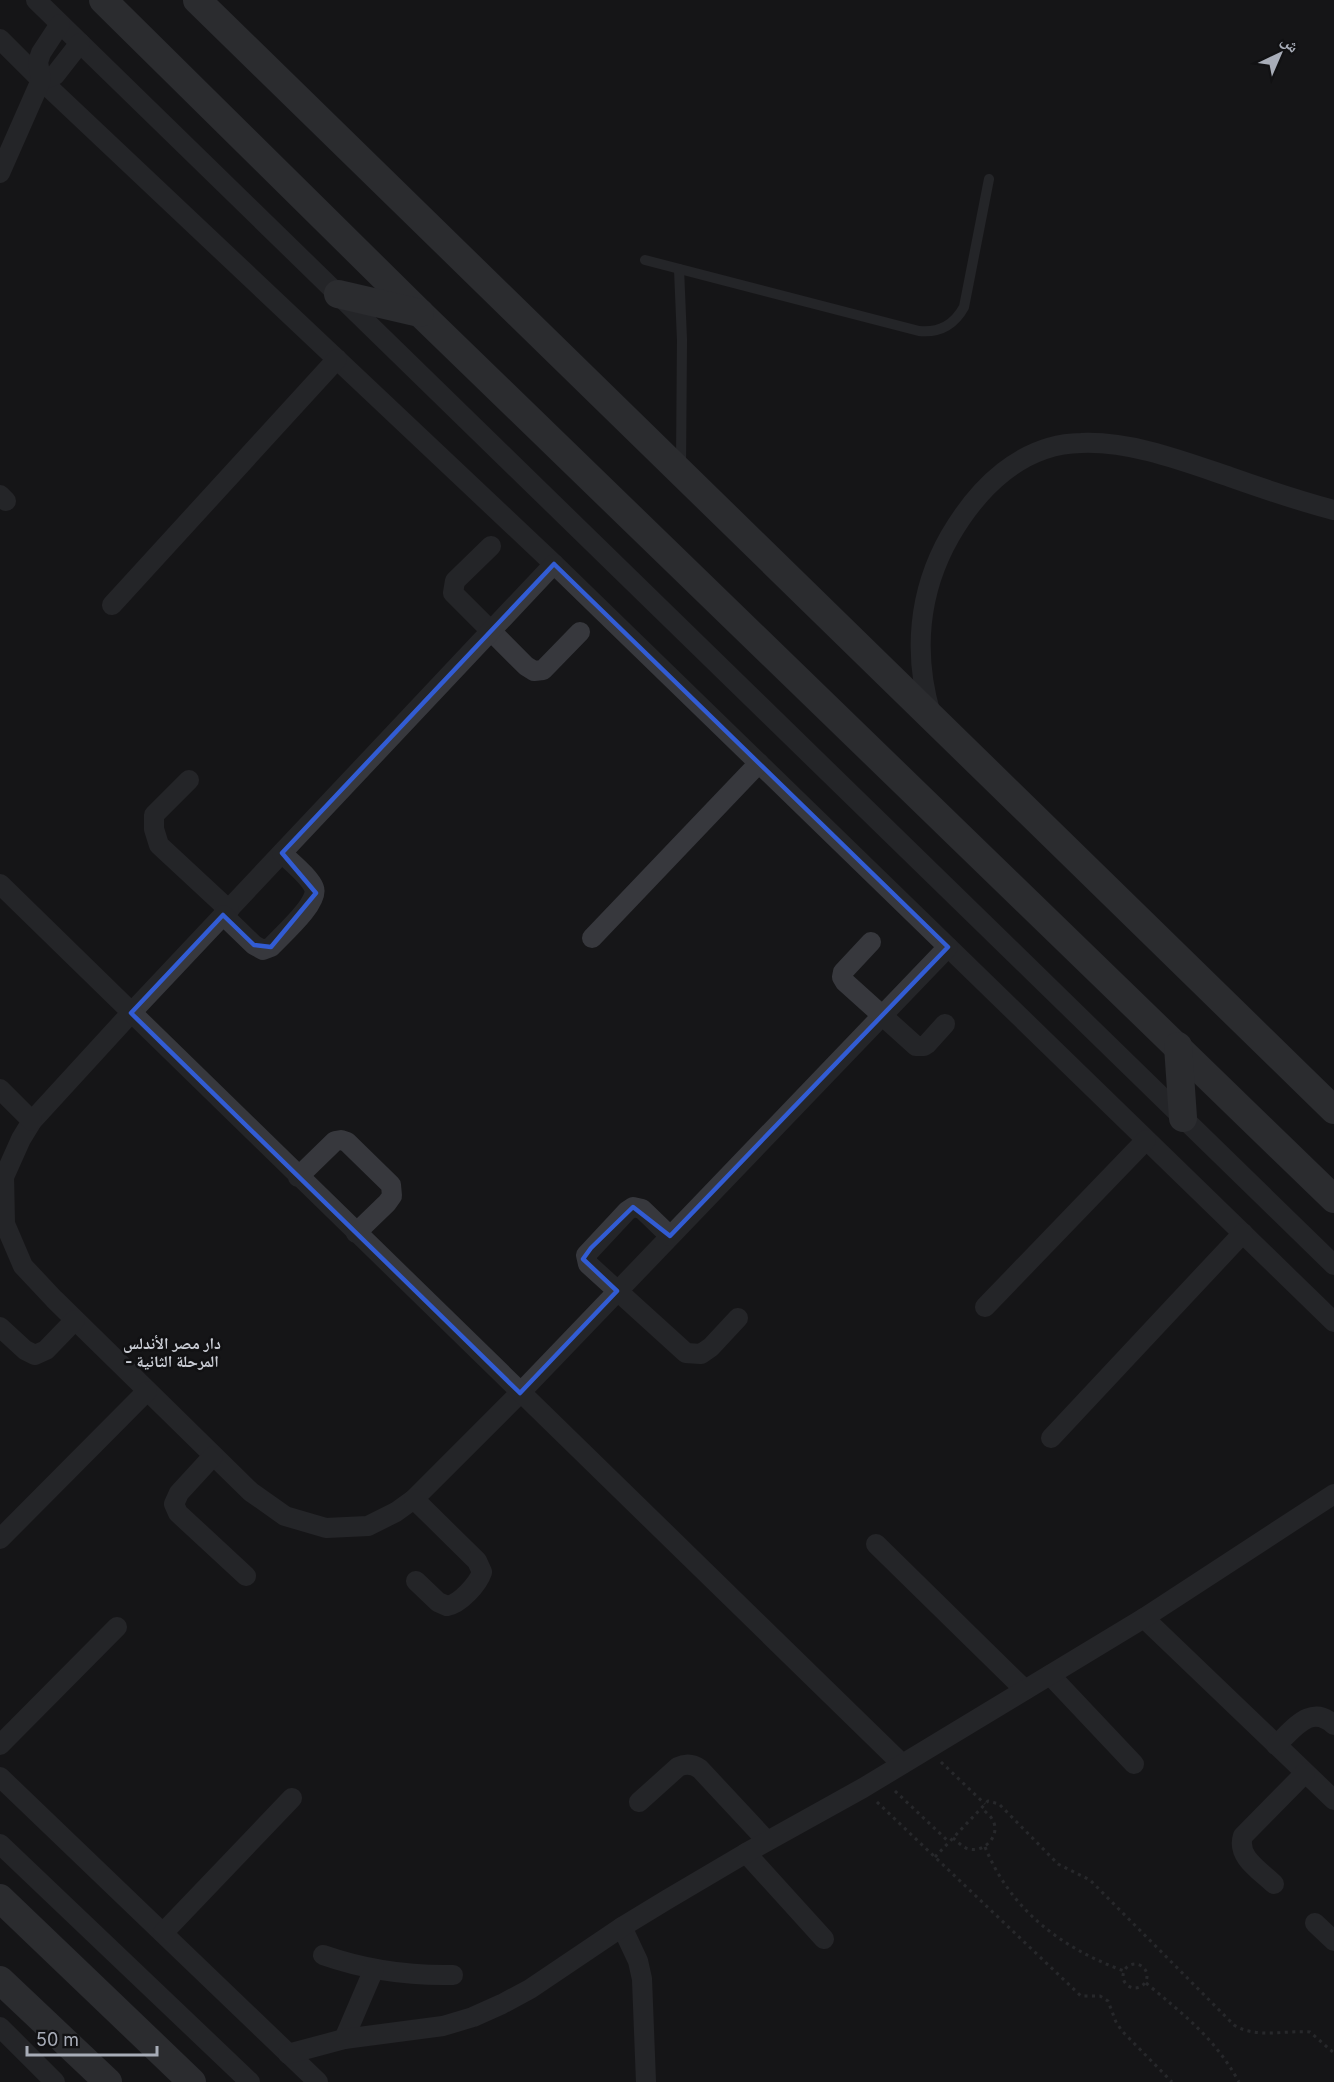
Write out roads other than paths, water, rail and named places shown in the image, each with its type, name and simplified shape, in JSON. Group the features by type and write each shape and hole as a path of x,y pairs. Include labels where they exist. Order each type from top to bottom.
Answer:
{"street":[{"path":"36,0 1334,1265"},
{"path":"103,0 420,313 1334,1199"},
{"path":"197,0 1334,1110"},
{"path":"0,173 41,80 38,62 41,53 60,24"},
{"path":"0,39 554,564 1334,1322"},
{"path":"41,80 55,75 80,43"},
{"path":"338,294 420,313"},
{"path":"112,604 337,359"},
{"path":"931,715 923,682 919,649 922,615 936,566 955,528 974,500 999,474 1029,456 1054,447 1081,442 1112,445 1171,458 1334,510"},
{"path":"491,546 455,581 453,589 456,596 530,669 543,670 580,632"},
{"path":"554,564 32,1121 4,1177 5,1224 23,1266 213,1456 251,1492 285,1516 326,1528 368,1526 396,1512 414,1499 520,1393 948,947"},
{"path":"592,938 759,763"},
{"path":"189,780 154,815 154,829 159,845 226,912 254,945 263,950 271,947 312,903 316,893 313,885 282,853"},
{"path":"0,884 902,1764"},
{"path":"871,942 843,972 842,977 845,982 916,1046 927,1044 945,1024"},
{"path":"1178,1046 1183,1118"},
{"path":"0,1089 32,1121"},
{"path":"298,1177 335,1141 341,1140 346,1142 391,1185 392,1196 387,1203 356,1233"},
{"path":"985,1307 1146,1140"},
{"path":"670,1236 642,1209 633,1207 591,1248 586,1255 588,1264 686,1353 701,1354 711,1347 738,1318"},
{"path":"1051,1438 1243,1233"},
{"path":"0,1326 25,1350 35,1355 46,1350 75,1320"},
{"path":"0,1539 147,1391"},
{"path":"213,1456 179,1493 174,1504 178,1513 246,1576"},
{"path":"288,2054 344,2040 432,2028 473,2017 502,2004 530,1989 622,1927 746,1853 862,1788 1144,1618 1334,1494"},
{"path":"414,1499 477,1561 482,1572 478,1580 456,1602 447,1606 438,1602 416,1581"},
{"path":"876,1544 1025,1690"},
{"path":"1144,1618 1334,1800"},
{"path":"0,1744 117,1627"},
{"path":"1050,1675 1134,1764"},
{"path":"1276,1745 1309,1717 1316,1715 1323,1717 1334,1725"},
{"path":"639,1802 678,1767 693,1765 700,1769 767,1841"},
{"path":"1274,1884 1245,1856 1241,1843 1244,1836 1305,1773"},
{"path":"0,1777 318,2082"},
{"path":"163,1933 292,1798"},
{"path":"0,1844 250,2082"},
{"path":"746,1853 824,1939"},
{"path":"0,1898 192,2082"},
{"path":"1315,1923 1334,1941"},
{"path":"622,1927 634,1952 642,1979 646,2082"},
{"path":"323,1955 374,1970 453,1975"},
{"path":"344,2040 374,1970"},
{"path":"0,1980 13,2000 108,2082"},
{"path":"0,2027 56,2082"}],"lane":[{"path":"645,260 919,331 936,331 952,323 964,307 990,179"},
{"path":"679,269 682,340 681,471"}],"district":[{"name":"دار مصر الأندلس - المرحلة الثانية","path":"172,1352"}]}
